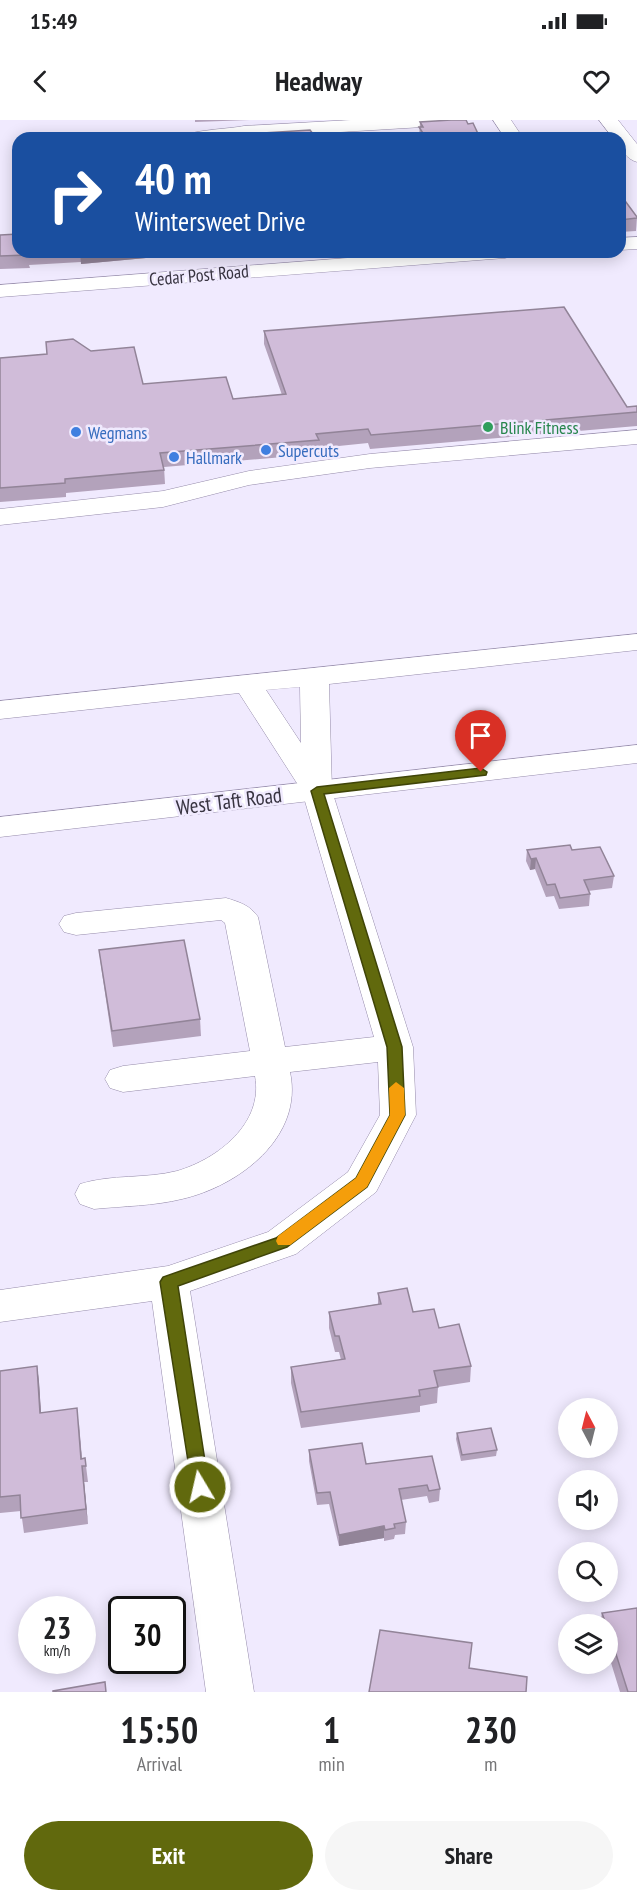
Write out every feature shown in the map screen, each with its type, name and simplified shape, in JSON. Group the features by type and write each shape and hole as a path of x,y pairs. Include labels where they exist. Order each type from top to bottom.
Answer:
{"street":[{"path":"241,132 456,120"},
{"path":"608,120 618,132"},
{"path":"626,142 637,156"},
{"path":"196,258 202,275"},
{"name":"Cedar Post Road","path":"0,291 202,275 277,260 334,258"},
{"path":"0,517 163,499 249,478 370,461 637,437"},
{"path":"0,710 637,642"},
{"path":"0,1306 169,1282 282,1243 362,1182 398,1115 395,1047 317,791 314,676"},
{"path":"247,684 317,791"},
{"name":"West Taft Road","path":"0,828 637,754"},
{"path":"76,924 226,909 241,917 276,1092 264,1131 227,1165 181,1185 94,1194"},
{"path":"123,1078 395,1047"},
{"path":"169,1282 230,1692"}],"building":[{"path":"466,120 468,124 473,123 477,132 422,132 419,127 423,127 420,122"},
{"path":"310,130 312,132 279,132"},
{"path":"626,202 637,217 626,219"},
{"path":"12,234 12,256 0,256 0,235"},
{"path":"564,307 627,407 637,406 637,412 371,435 368,429 316,434 319,440 160,453 164,470 65,479 65,483 0,488 0,358 47,354 46,342 73,339 91,351 134,347 143,384 226,377 233,399 286,394 264,331"},
{"path":"570,845 572,850 600,847 614,876 584,880 590,894 560,898 555,884 547,885 536,858 531,859 527,850"},
{"path":"184,940 200,1019 112,1031 99,950"},
{"path":"407,1288 413,1312 434,1309 439,1328 459,1324 471,1366 434,1371 438,1387 419,1390 420,1396 301,1412 291,1367 345,1359 339,1336 335,1336 329,1312 381,1304 378,1293"},
{"path":"37,1366 40,1413 77,1408 81,1459 85,1458 86,1466 82,1466 86,1509 21,1518 20,1495 0,1497 0,1371"},
{"path":"491,1428 497,1450 462,1455 457,1433"},
{"path":"362,1443 366,1464 432,1456 440,1489 429,1491 427,1485 399,1489 406,1522 394,1524 395,1528 385,1530 384,1526 339,1535 330,1492 317,1493 309,1450"},
{"path":"637,1608 637,1692 628,1692 618,1660 618,1614 602,1613"},
{"path":"380,1630 472,1643 469,1668 527,1677 526,1692 369,1692"},
{"path":"105,1682 106,1692 53,1692 53,1691"}],"slow traffic":[{"path":"284,1241 362,1182 398,1115 396,1088"}],"place":[{"name":"Blink Fitness","path":"488,427"},
{"name":"Wegmans","path":"76,432"},
{"name":"Supercuts","path":"266,450"},
{"name":"Hallmark","path":"174,457"}],"route":[{"path":"200,1487 169,1282 282,1243 362,1182 398,1115 395,1047 317,791 481,772"}]}
